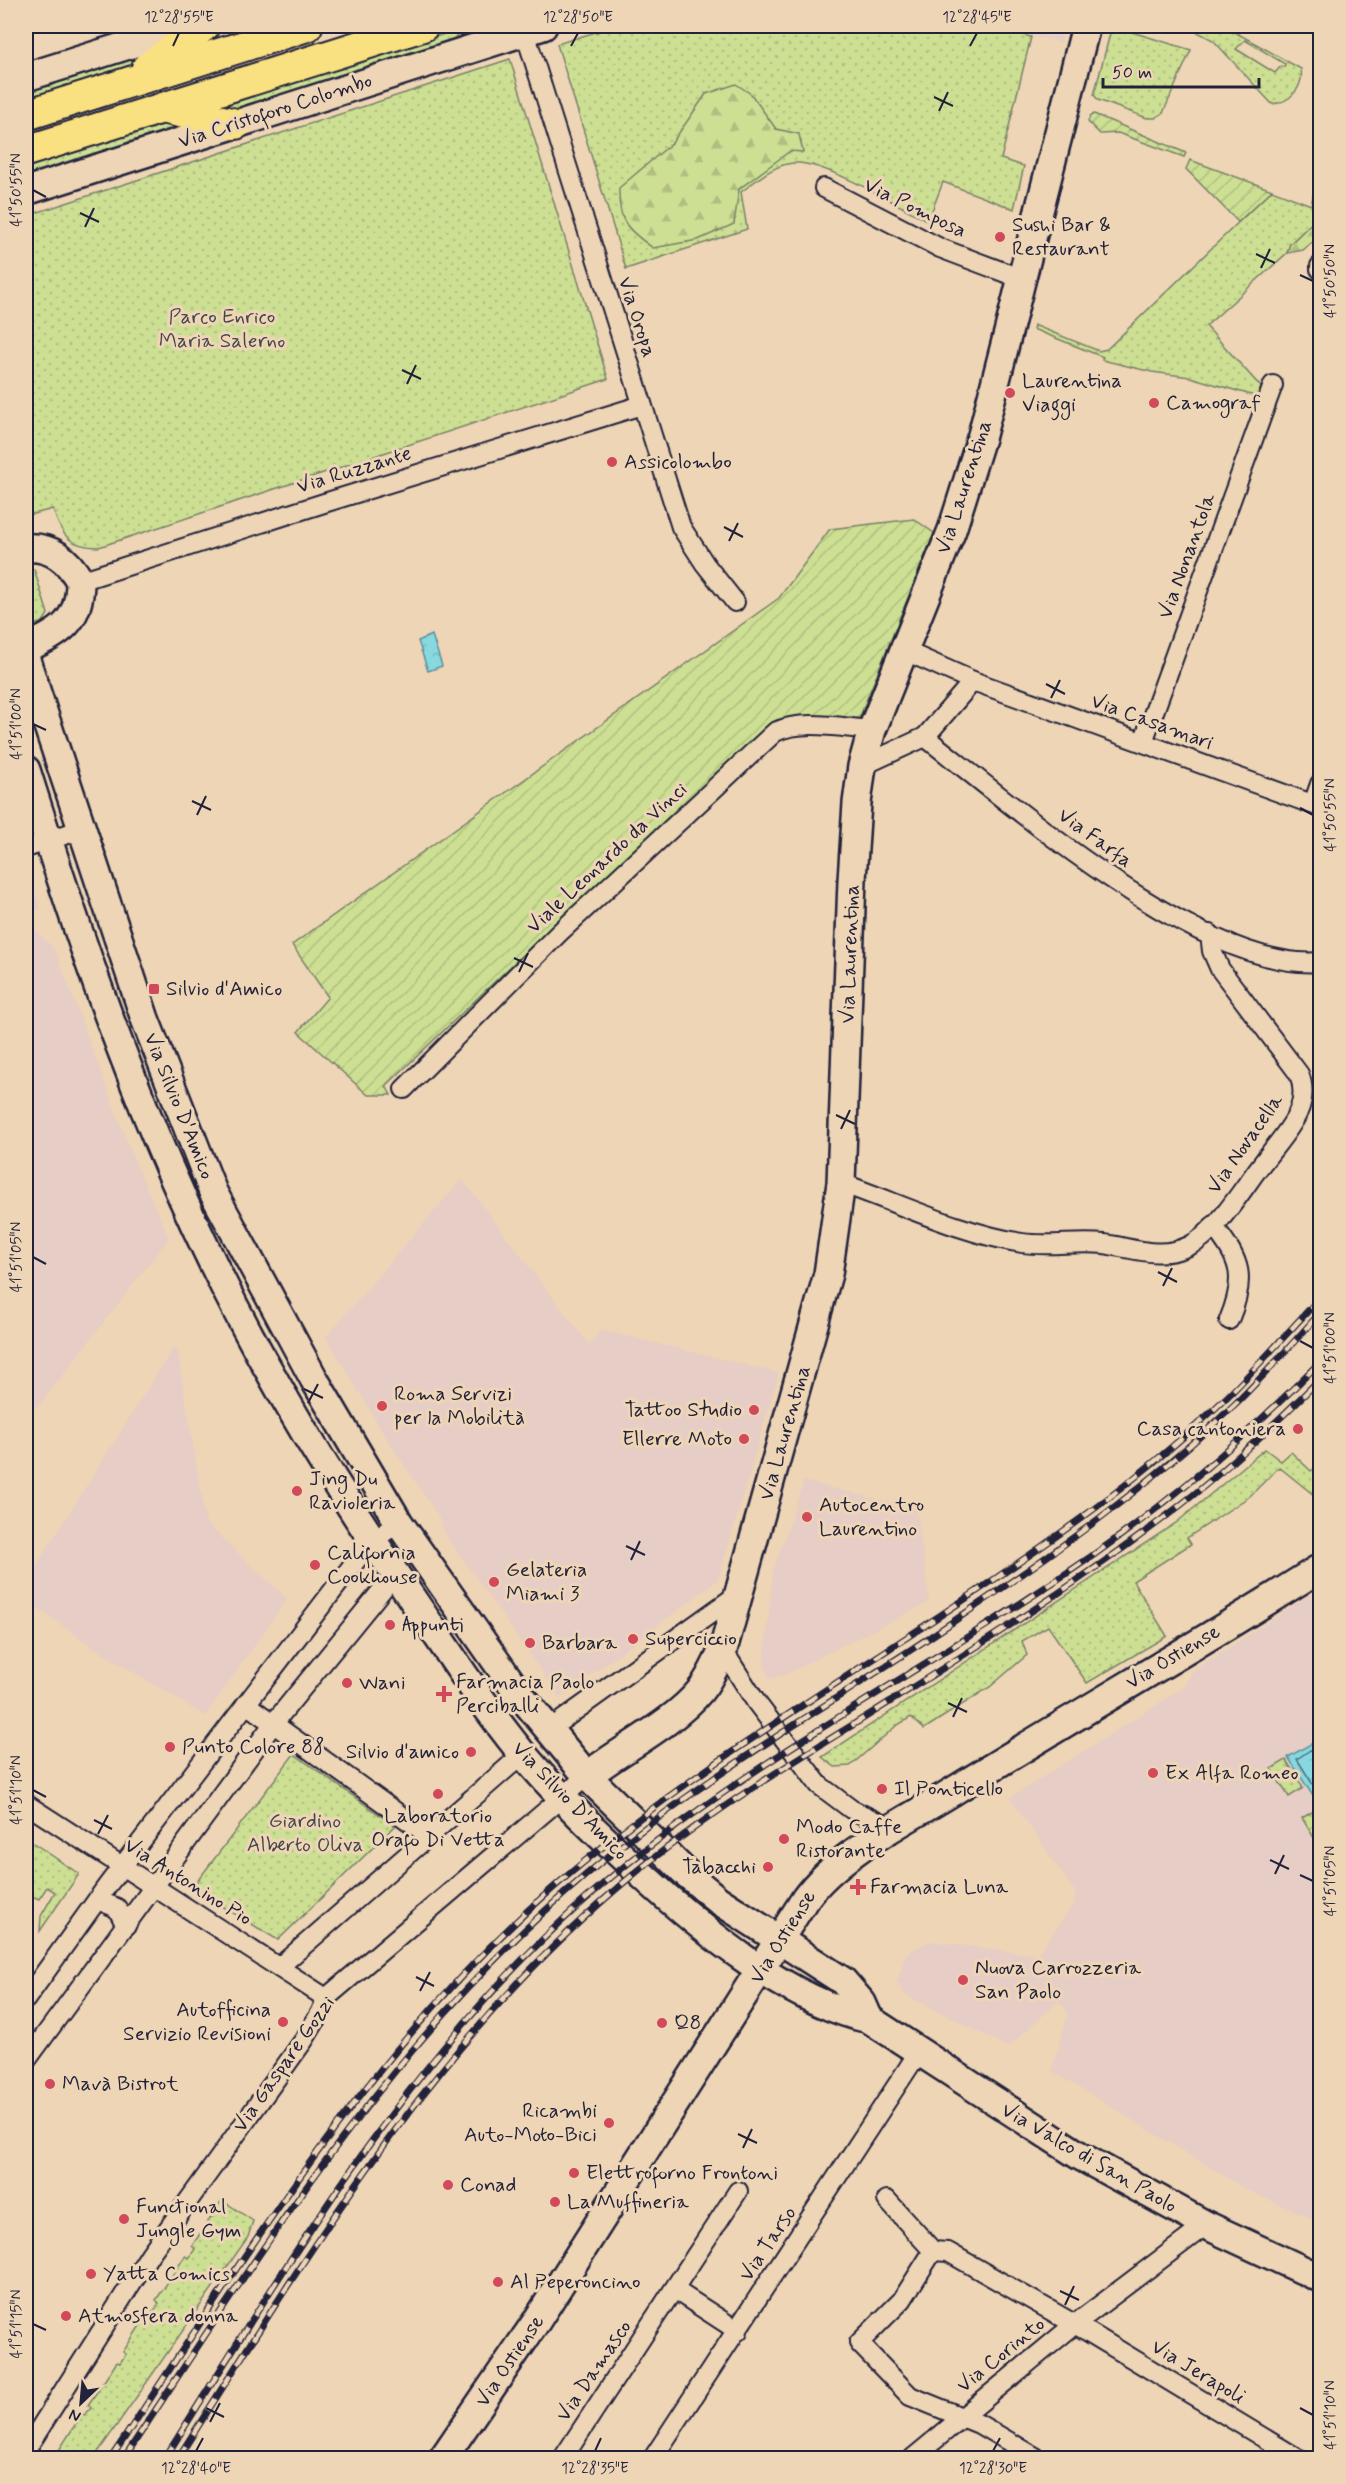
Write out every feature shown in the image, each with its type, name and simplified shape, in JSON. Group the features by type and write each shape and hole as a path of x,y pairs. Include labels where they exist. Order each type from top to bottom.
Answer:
{"main road":[{"path":"128,82 204,26"},
{"path":"26,115 307,26"},
{"name":"Via Cristoforo Colombo","path":"26,151 423,26"},
{"path":"160,108 236,124"}],"street":[{"path":"26,78 189,26"},
{"name":"Via Laurentina","path":"723,1650 826,1284 841,1183 852,880 862,766 872,730 964,495 987,418 1086,26"},
{"name":"Via Cristoforo Colombo","path":"26,191 530,28"},
{"name":"Via Oropa","path":"530,28 601,280 681,527 705,564 735,602"},
{"name":"Via Pomposa","path":"824,188 940,248 1022,279"},
{"name":"Via Nonantola","path":"1143,742 1273,385"},
{"name":"Via Ruzzante","path":"80,581 324,502 642,405"},
{"path":"26,548 42,549 62,557 80,581 79,601 66,625 52,636 26,648"},
{"name":"Via Casamari","path":"903,650 973,681 1317,806"},
{"name":"Via Silvio D'Amico","path":"26,660 145,1019 217,1200 314,1379 399,1523 485,1648 547,1731 587,1776 701,1886 735,1912 780,1940"},
{"path":"862,766 925,737 973,681"},
{"name":"Viale Leonardo da Vinci","path":"404,1089 559,933 775,732 786,727 801,726 872,730"},
{"name":"Via Farfa","path":"925,737 1100,871 1137,896 1210,934 1263,956 1292,962 1320,962"},
{"name":"Via Silvio D'Amico","path":"26,770 37,844 207,1251 273,1378 371,1541 523,1754 562,1798 685,1913 763,1969"},
{"path":"1317,806 1320,784"},
{"path":"37,844 82,829"},
{"name":"Via Novacella","path":"841,1183 980,1234 1034,1245 1093,1243 1143,1253 1161,1253 1188,1247 1214,1226 1297,1116 1304,1100 1304,1086 1299,1074 1220,969 1212,951 1210,934"},
{"path":"1214,1226 1235,1256 1240,1274 1236,1303 1229,1320"},
{"path":"26,1999 122,1868 371,1541 399,1523"},
{"name":"Via Ostiense","path":"443,2458 536,2322 763,1969 805,1899 823,1877 892,1829 1320,1568"},
{"path":"26,2061 273,1724 395,1574"},
{"path":"547,1731 738,1594"},
{"path":"723,1650 768,1720 819,1785 851,1809 892,1829"},
{"name":"Via Gaspare Gozzi","path":"26,2450 150,2254 304,2040 321,2012 326,1998 587,1776 685,1705 703,1687 723,1650"},
{"path":"246,1704 428,1835"},
{"path":"279,1967 523,1754"},
{"name":"Via Antonino Pio","path":"26,1804 326,1998"},
{"path":"98,1900 117,1908 126,1926"},
{"name":"Via Valco di San Paolo","path":"780,1940 843,1981 862,2003 869,2019"},
{"name":"Via Valco di San Paolo","path":"763,1969 834,2009 869,2019 918,2053 1080,2156 1206,2225 1320,2278"},
{"name":"Via Tarso","path":"653,2458 918,2053"},
{"name":"Via Damasco","path":"566,2458 738,2191"},
{"path":"887,2200 933,2251 902,2300 859,2343 910,2396 979,2424 1025,2456"},
{"name":"Via Corinto","path":"912,2458 1075,2324 1206,2225"},
{"name":"Via Jerapoli","path":"933,2251 948,2252 1075,2324 1289,2456"},
{"path":"675,2290 738,2331"}],"shaded area":[{"path":"991,26 1065,26 1061,43"},
{"path":"28,871 40,908 26,920 26,872"},
{"path":"26,920 55,950 130,1150 169,1238 37,1408 26,1399"},
{"path":"462,1179 589,1345 601,1330 779,1373 718,1580 560,1698 446,1535 437,1514 391,1445 326,1337"},
{"path":"174,1347 177,1348 206,1523 287,1599 205,1716 93,1647 26,1600 26,1582"},
{"path":"804,1481 917,1509 929,1602 784,1675 769,1679 764,1662 773,1572"},
{"path":"1320,1588 1320,2222 1247,2190 1052,2071 1068,2013 1059,2001 1008,2047 904,1994 897,1981 906,1954 929,1941 1037,1955 1074,1904 1076,1893 1010,1798 1183,1688 1193,1671"}],"green space":[{"path":"615,26 991,26 1031,37 1001,159 1024,166 1014,209 943,182 928,221 827,170 811,165 789,164 767,173 741,192 747,229 626,269 557,44"},
{"path":"1112,26 1191,50 1163,113 1155,118 1147,118 1098,100 1094,95"},
{"path":"1154,26 1224,26 1301,69 1298,88 1285,101 1272,104 1213,40 1192,29","holes":["1245,40 1285,64 1275,73 1236,49"]},
{"path":"454,31 458,40 238,111 208,109"},
{"path":"174,40 149,59 26,99 26,87"},
{"name":"Parco Enrico Maria Salerno","path":"510,59 608,379 99,547 80,545 68,538 59,526 53,509 26,516 26,216"},
{"path":"736,84 751,94 776,129 799,134 803,152 790,151 739,189 734,224 698,240 653,248 625,223 620,209 619,188 672,143 706,94"},
{"path":"1094,114 1186,153 1184,157 1118,133 1100,134 1088,122 1090,116"},
{"path":"170,120 196,124 26,178 26,166"},
{"path":"1190,160 1272,190 1238,222 1186,169"},
{"path":"1320,165 1320,215 1290,244 1287,253 1206,326 1261,387 1258,397 1190,377 1152,372 1102,360 1103,357 1033,329 1034,325 1099,351 1107,349 1272,190 1311,205"},
{"path":"1320,215 1320,236 1303,250 1287,253 1290,244"},
{"path":"914,519 934,533 858,721 764,733 566,913 386,1086 391,1095 368,1095 298,1032 328,997 292,945 779,598 830,529"},
{"path":"26,566 34,569 48,614 43,622 26,627"},
{"path":"1265,1449 1281,1461 1291,1452 1311,1471 1320,1464 1320,1500 1279,1467 1250,1496 1187,1538 1191,1544 1133,1581 1167,1636 1087,1683 1048,1626 1022,1641 1027,1655 990,1687 924,1729 911,1717 896,1726 850,1766 835,1767 822,1757 1176,1523"},
{"name":"Giardino Alberto Oliva","path":"294,1754 395,1826 278,1940 192,1888"},
{"path":"1286,1760 1303,1788 1289,1797 1271,1769"},
{"path":"1317,1809 1320,1814 1319,1846 1302,1818"},
{"path":"26,1838 79,1874 40,1931 41,1916 55,1892 47,1887 39,1899 32,1896 26,1910"},
{"path":"222,2200 253,2221 248,2237 94,2458 54,2458 82,2414 85,2415 91,2408 88,2405 117,2362 120,2363 126,2354 123,2352 150,2310 154,2312 159,2303 156,2300 185,2256 189,2258 195,2249 192,2246"}],"water":[{"path":"432,635 442,666 428,671 418,641"},
{"path":"1316,1741 1320,1749 1320,1807 1288,1757"}],"railway":[{"path":"111,2458 261,2232 313,2158 425,2016 487,1950 553,1888 677,1791 741,1746 1005,1572 1130,1481 1170,1449 1227,1397 1320,1298"},
{"path":"124,2458 280,2224 334,2149 391,2076 452,2005 517,1938 587,1874 675,1806 990,1596 1134,1492 1234,1405 1320,1313"},
{"path":"165,2458 265,2299 371,2142 428,2067 489,1995 555,1927 626,1865 681,1822 738,1782 1034,1595 1152,1512 1210,1464 1320,1362"},
{"path":"178,2458 278,2300 383,2147 439,2074 499,2003 564,1937 634,1874 730,1803 1000,1631 1133,1541 1226,1468 1320,1379"}],"place":[{"name":"Sushi Bar & Restaurant","path":"1000,237"},
{"name":"Laurentina Viaggi","path":"1010,393"},
{"name":"Camograf","path":"1154,403"},
{"name":"Assicolombo","path":"612,462"},
{"name":"Silvio d'Amico","path":"154,989"},
{"name":"Roma Servizi per la Mobilità","path":"382,1406"},
{"name":"Tattoo Studio","path":"754,1410"},
{"name":"Casa cantoniera","path":"1298,1429"},
{"name":"Ellerre Moto","path":"744,1439"},
{"name":"Jing Du Ravioleria","path":"297,1491"},
{"name":"Autocentro Laurentino","path":"807,1517"},
{"name":"California Cookhouse","path":"315,1565"},
{"name":"Gelateria Miami 3","path":"494,1582"},
{"name":"Appunti","path":"390,1625"},
{"name":"Superciccio","path":"633,1639"},
{"name":"Barbara","path":"530,1643"},
{"name":"Wani","path":"347,1683"},
{"name":"Farmacia Paolo Perciballi","path":"444,1694"},
{"name":"Punto Colore 88","path":"170,1747"},
{"name":"Silvio d'amico","path":"471,1752"},
{"name":"Ex Alfa Romeo","path":"1153,1773"},
{"name":"Il Ponticello","path":"882,1789"},
{"name":"Laboratorio Orafo Di Vetta","path":"438,1794"},
{"name":"Modo Caffe Ristorante","path":"784,1839"},
{"name":"Tabacchi","path":"768,1867"},
{"name":"Farmacia Luna","path":"858,1887"},
{"name":"Nuova Carrozzeria San Paolo","path":"963,1980"},
{"name":"Autofficina Servizio Revisioni","path":"283,2022"},
{"name":"Q8","path":"662,2023"},
{"name":"Mavà Bistrot","path":"50,2084"},
{"name":"Ricambi Auto-Moto-Bici","path":"609,2123"},
{"name":"Elettroforno Frontoni","path":"574,2173"},
{"name":"Conad","path":"448,2185"},
{"name":"La Muffineria","path":"555,2202"},
{"name":"Functional Jungle Gym","path":"124,2219"},
{"name":"Yatta Comics","path":"91,2274"},
{"name":"Al Peperoncino","path":"498,2282"},
{"name":"Atmosfera donna","path":"66,2316"}]}
